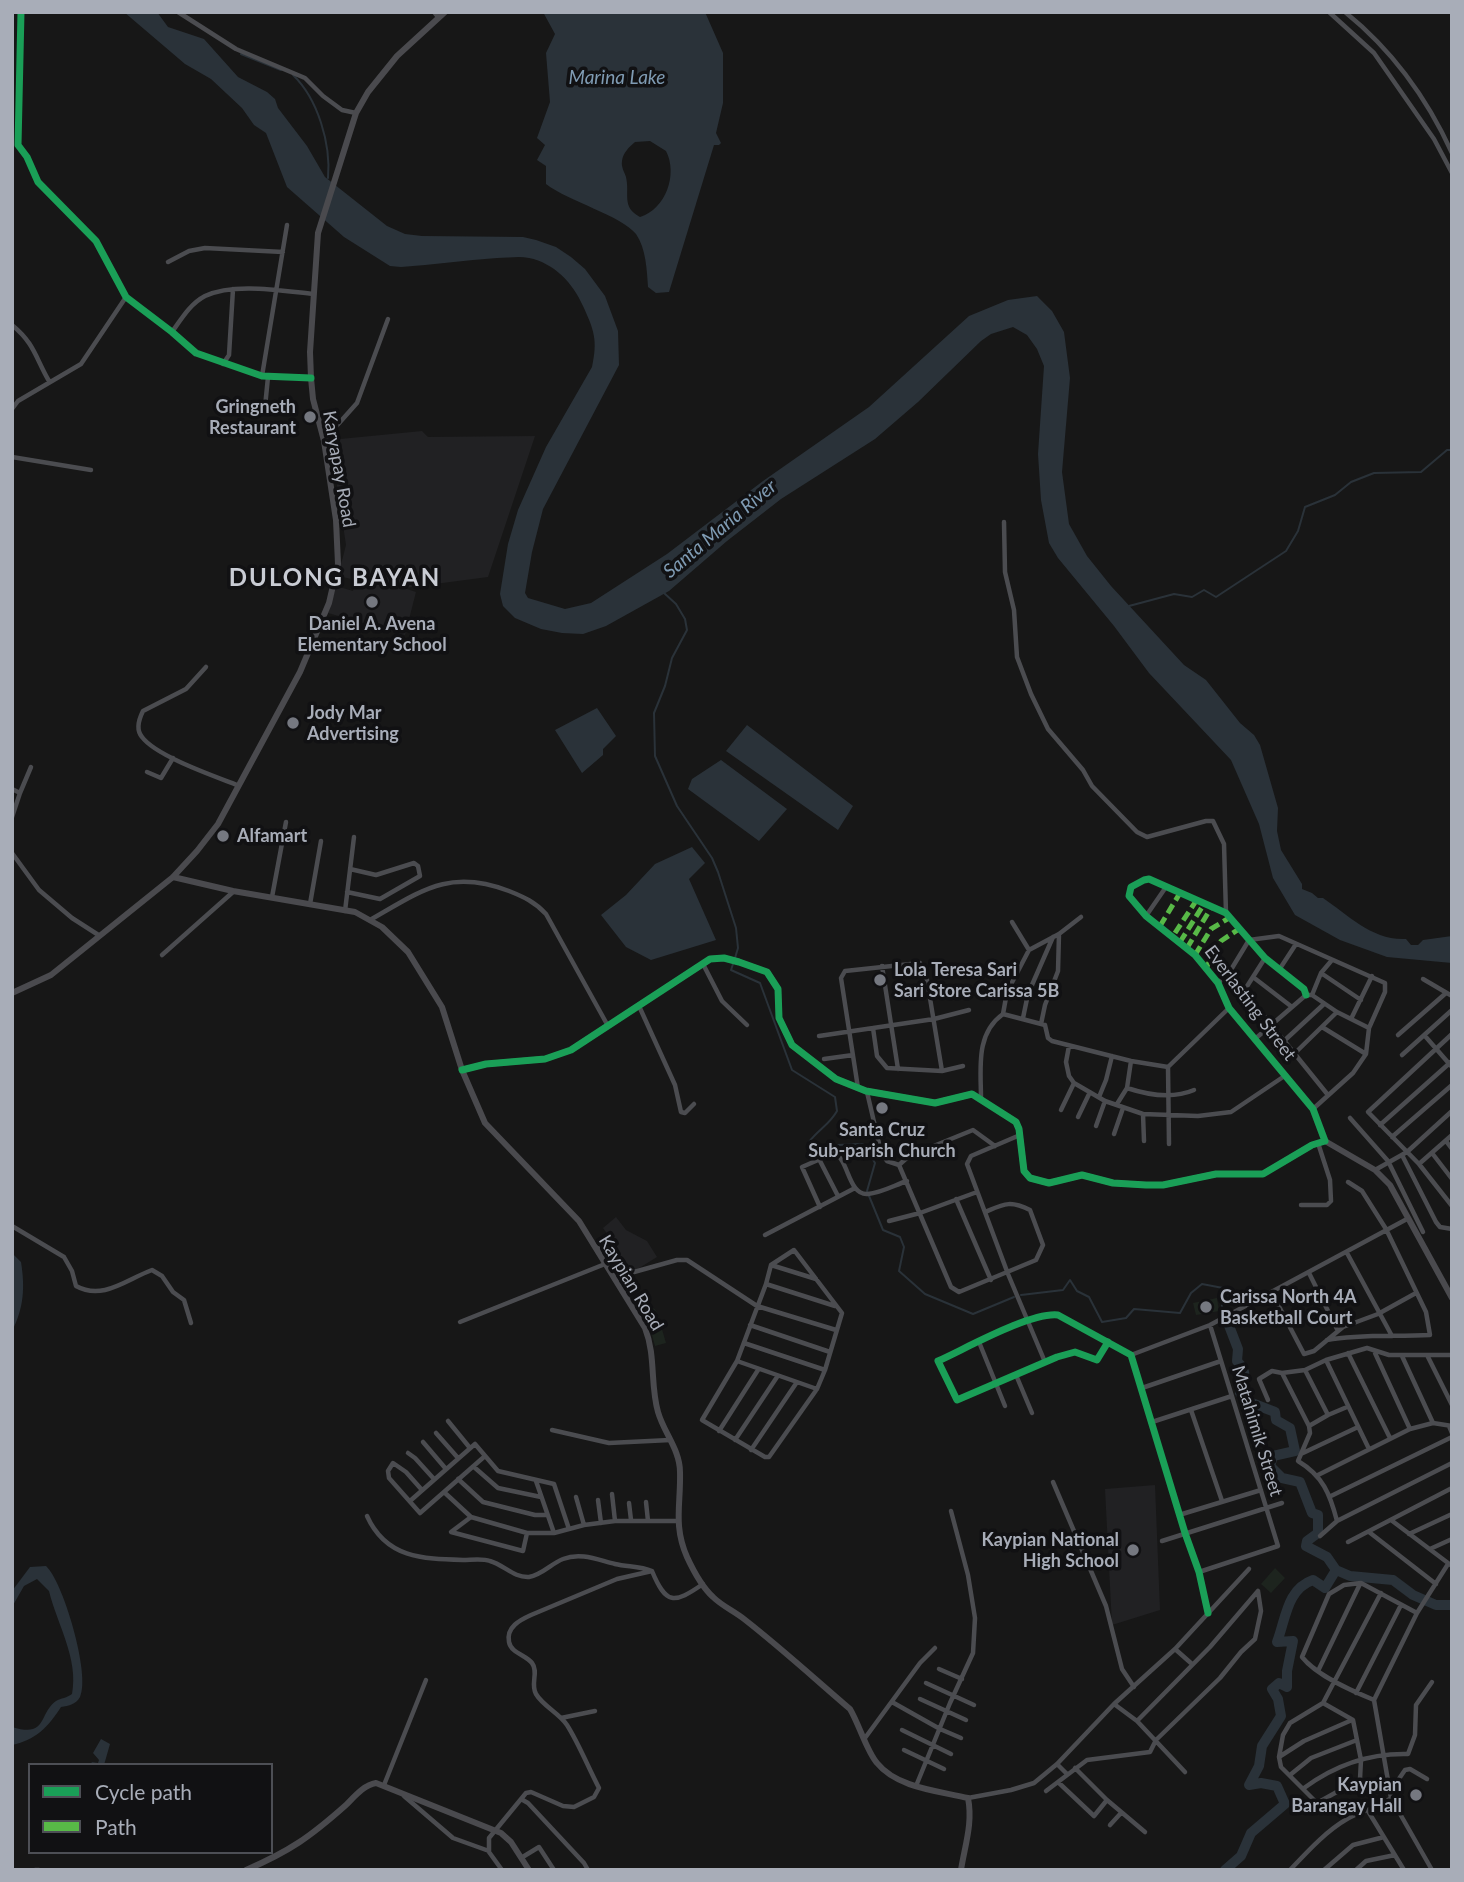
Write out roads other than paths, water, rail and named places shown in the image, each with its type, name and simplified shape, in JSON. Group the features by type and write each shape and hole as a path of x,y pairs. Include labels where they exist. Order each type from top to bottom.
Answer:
{"main road":[{"name":"Karyapay Road","path":"13,991 51,975 173,877 197,851 218,824 300,672 329,603 338,564 336,520 311,378 310,352 318,233 356,113 368,92 397,56 437,15 445,12"},
{"name":"Kaypian Road","path":"173,877 233,891 355,912 370,920 408,952 442,1007 463,1070 485,1123 579,1221 645,1328 651,1345 653,1395 677,1454 680,1472 678,1521 687,1558 703,1584 713,1598 744,1619 850,1709 876,1763 892,1775 916,1786 968,1798"},
{"path":"463,1070 486,1064 545,1059 571,1050 710,960 724,958 767,972 778,989 779,1018 792,1045 836,1079 866,1091 935,1103 972,1094 1016,1122 1020,1135 1021,1161 1030,1178 1049,1183 1082,1175 1113,1183 1163,1185 1216,1174 1263,1174 1322,1142 1375,1170 1390,1185 1452,1298"},
{"path":"246,1870 287,1852 311,1836 370,1784 384,1785 495,1830 506,1838 529,1870"},
{"path":"961,1870 970,1825 968,1798"}],"street":[{"path":"21,12 18,145 27,157 38,182 96,241 126,297 172,331 196,353 265,376 311,378"},
{"path":"178,12 236,49 305,78 342,110 356,113"},
{"path":"1329,12 1374,53 1417,111 1452,173"},
{"path":"1345,12 1383,47 1427,106 1452,153"},
{"path":"1417,111 1427,106"},
{"path":"265,407 265,376 287,225"},
{"path":"169,262 190,251 205,248 283,252"},
{"path":"172,331 188,309 206,296 233,289 314,294"},
{"path":"223,364 229,355 233,289"},
{"path":"12,409 18,401 81,364 126,297"},
{"path":"324,441 357,403 388,319"},
{"path":"12,326 33,346 36,360 49,381"},
{"path":"12,396 18,401"},
{"path":"12,457 91,470"},
{"path":"1004,522 1005,572 1014,610 1017,657 1048,729 1083,770 1092,786 1137,832 1147,837 1213,821 1224,844 1226,913"},
{"path":"206,667 186,689 149,706 140,717 138,725 141,736 157,751 237,785"},
{"path":"147,772 161,778 173,758"},
{"path":"12,817 31,767"},
{"path":"12,789 20,793"},
{"path":"271,898 286,822"},
{"path":"345,911 355,837"},
{"path":"310,905 321,841"},
{"path":"12,853 38,890 72,918 100,936"},
{"path":"348,892 380,899 420,876 418,866 414,863 376,875 350,869"},
{"name":"Everlasting Street","path":"1166,887 1149,879 1144,880 1131,887 1129,896 1146,916 1187,948 1218,983 1229,1008 1313,1109 1330,1180 1331,1201 1327,1205 1301,1205"},
{"path":"370,920 428,887 457,880 486,882 527,899 546,914 608,1027"},
{"path":"1146,916 1166,887 1226,913 1265,958 1309,995 1369,1028"},
{"path":"162,955 233,891"},
{"path":"1003,1014 1007,992 1029,950 1059,934 1081,917"},
{"path":"1012,922 1029,950"},
{"path":"1041,1024 1058,971 1059,934"},
{"path":"1218,983 1228,973 1249,940 1279,936 1385,983 1387,987 1369,1028 1366,1054 1353,1073 1313,1109"},
{"path":"1023,1018 1028,994 1053,937"},
{"path":"1279,970 1296,944"},
{"path":"1265,958 1244,991 1328,1095"},
{"path":"1255,1039 1309,995 1332,960"},
{"path":"859,1088 841,974 845,971 920,963 927,980 942,1071"},
{"path":"704,964 722,1001 747,1025"},
{"path":"882,966 898,1069"},
{"path":"1321,973 1362,1000"},
{"path":"1351,1019 1372,976"},
{"path":"1253,977 1292,1007"},
{"path":"1398,1035 1449,995 1423,979"},
{"path":"1285,1040 1324,1004"},
{"path":"638,1005 675,1085 681,1112 685,1113 694,1104"},
{"path":"1169,1144 1168,1067 1229,1008"},
{"path":"820,1036 970,1010"},
{"path":"1402,1055 1452,1010"},
{"path":"1295,1053 1338,1012"},
{"path":"981,1100 980,1049 992,1021 1003,1014 1047,1027 1050,1040 1131,1061 1168,1067"},
{"path":"1322,1027 1366,1054"},
{"path":"873,1028 877,1056 887,1068 942,1071 963,1066"},
{"path":"1452,1034 1368,1112 1404,1153 1436,1222 1440,1227 1452,1228"},
{"path":"1380,1125 1451,1064 1425,1036"},
{"path":"1069,1046 1066,1062 1069,1076 1074,1083 1105,1101 1143,1114 1198,1116 1231,1112 1286,1075"},
{"path":"824,1059 853,1055"},
{"path":"1099,1097 1112,1056"},
{"path":"1116,1104 1126,1088 1131,1061"},
{"path":"1060,1110 1074,1083"},
{"path":"1392,1138 1452,1085"},
{"path":"1126,1088 1141,1093 1168,1095 1183,1095 1194,1090"},
{"path":"866,1091 881,1152 887,1161 899,1165 951,1287 959,1292 1008,1274 1036,1260 1043,1245 1030,1210 1015,1203 1004,1204 985,1212"},
{"path":"1078,1117 1090,1092"},
{"path":"1096,1126 1105,1101"},
{"path":"1114,1134 1123,1108"},
{"path":"1375,1170 1404,1153 1452,1111"},
{"path":"1143,1114 1144,1141"},
{"path":"1350,1118 1388,1161 1423,1232"},
{"path":"899,1165 909,1156 973,1130 995,1146"},
{"path":"1020,1135 971,1156 967,1164 1008,1274 1045,1362"},
{"path":"1419,1164 1452,1135"},
{"path":"1446,1141 1452,1149"},
{"path":"820,1206 802,1167 834,1153 838,1154 855,1188 869,1194 907,1181"},
{"path":"1404,1153 1419,1164 1452,1206"},
{"path":"1432,1153 1452,1179"},
{"path":"819,1159 838,1196"},
{"path":"1327,1340 1375,1335 1430,1335 1426,1312 1386,1229 1362,1191 1348,1182"},
{"path":"765,1235 855,1188"},
{"path":"889,1221 920,1213 977,1192"},
{"path":"956,1199 991,1280"},
{"path":"1131,1355 1210,1325 1407,1219"},
{"path":"12,1226 64,1257 72,1270 76,1286 90,1292 117,1287 152,1270 158,1272 173,1292 184,1300 191,1323"},
{"path":"591,1244 634,1272 677,1259 687,1261 757,1306 836,1330"},
{"path":"794,1250 842,1313 817,1389 769,1457 751,1450 704,1422 702,1416 737,1361 766,1284 771,1265 794,1250"},
{"path":"1347,1253 1392,1337"},
{"path":"460,1322 605,1264"},
{"path":"771,1265 816,1279"},
{"path":"1309,1273 1338,1331"},
{"path":"766,1284 837,1306"},
{"path":"1272,1293 1304,1354 1314,1351 1338,1331 1378,1314 1416,1293"},
{"path":"1108,1342 1097,1360 1075,1352 957,1400 938,1361 1027,1320 1049,1314 1058,1315 1108,1342 1131,1355 1199,1572 1208,1613"},
{"path":"751,1325 830,1352"},
{"name":"Matahimik Street","path":"1199,1572 1278,1546 1210,1325"},
{"path":"979,1342 1005,1406"},
{"path":"744,1343 825,1370"},
{"path":"1268,1400 1259,1379 1272,1371 1282,1373 1305,1370 1326,1360 1367,1348 1374,1352 1402,1356 1452,1355"},
{"path":"1374,1352 1410,1429"},
{"path":"1348,1353 1390,1438"},
{"path":"1427,1355 1452,1405"},
{"path":"1402,1356 1433,1423"},
{"path":"1326,1360 1369,1449"},
{"path":"737,1361 817,1389"},
{"path":"1142,1388 1221,1361"},
{"path":"719,1431 758,1370"},
{"path":"1305,1370 1328,1415"},
{"path":"1282,1373 1309,1426 1310,1433 1298,1461 1318,1475 1331,1496 1337,1521"},
{"path":"1016,1375 1032,1413"},
{"path":"735,1440 777,1377"},
{"path":"751,1450 797,1382"},
{"path":"1152,1422 1232,1396"},
{"path":"1309,1426 1348,1407"},
{"path":"1191,1410 1222,1502"},
{"path":"448,1421 470,1447"},
{"path":"1318,1475 1410,1429 1433,1423 1451,1426 1452,1435 1331,1496"},
{"path":"1303,1453 1358,1427"},
{"path":"552,1430 609,1443 670,1440"},
{"path":"436,1433 458,1458"},
{"path":"423,1442 446,1469"},
{"path":"410,1501 475,1444 498,1471 554,1484 569,1529"},
{"path":"408,1453 434,1479"},
{"path":"422,1490 406,1472 393,1464 388,1471 389,1479 420,1513 485,1456"},
{"path":"1320,1536 1337,1521 1452,1463"},
{"path":"474,1467 498,1488 541,1497"},
{"path":"458,1479 483,1502 535,1515 547,1515"},
{"path":"536,1480 554,1533"},
{"path":"1053,1482 1106,1606 1122,1669 1134,1687"},
{"path":"1348,1542 1452,1488"},
{"path":"1179,1515 1261,1490"},
{"path":"444,1492 471,1517 527,1533 554,1533 615,1521 678,1521"},
{"path":"612,1494 615,1521"},
{"path":"576,1497 584,1525"},
{"path":"598,1500 601,1523"},
{"path":"646,1502 648,1521"},
{"path":"629,1503 631,1520"},
{"path":"1162,1541 1282,1503"},
{"path":"916,1786 973,1653 975,1618 962,1545 951,1511"},
{"path":"1409,1534 1452,1514"},
{"path":"367,1516 374,1531 384,1542 418,1557 489,1560 516,1575 528,1577 564,1558 590,1556 616,1565 644,1567 652,1571 660,1588 673,1598 682,1598 703,1584"},
{"path":"471,1517 452,1532 523,1551 527,1533"},
{"path":"1391,1520 1450,1565 1424,1600 1374,1700 1391,1798 1430,1869"},
{"path":"1369,1532 1436,1584"},
{"path":"1430,1549 1452,1539"},
{"path":"968,1798 1034,1783 1057,1764 1114,1704 1175,1649 1249,1569"},
{"path":"502,1870 489,1852 488,1841 526,1793 531,1791 564,1806 574,1807 594,1797 599,1788 566,1723 537,1697 532,1687 535,1667 531,1661 511,1648 508,1640 510,1631 517,1621 531,1615 617,1579 652,1571"},
{"path":"1374,1700 1310,1667 1302,1657 1329,1594 1344,1585 1360,1583 1417,1613"},
{"path":"1318,1671 1360,1583"},
{"path":"1046,1791 1087,1760 1150,1752 1156,1741 1255,1639 1261,1611 1258,1591 1137,1721"},
{"path":"1323,1703 1353,1720 1361,1760 1360,1779 1317,1803 1281,1767 1279,1757 1283,1735 1290,1723 1323,1703 1381,1593"},
{"path":"1356,1693 1401,1605"},
{"path":"865,1738 920,1663 935,1648"},
{"path":"1175,1649 1192,1664"},
{"path":"939,1669 962,1679"},
{"path":"384,1785 426,1680"},
{"path":"1304,1788 1323,1774 1361,1760 1385,1754 1408,1754 1415,1735 1416,1705 1432,1682"},
{"path":"926,1683 974,1705"},
{"path":"920,1699 966,1720"},
{"path":"892,1702 961,1738"},
{"path":"1114,1704 1137,1721 1185,1772"},
{"path":"561,1718 595,1711"},
{"path":"1279,1757 1304,1741 1353,1720"},
{"path":"902,1730 951,1754"},
{"path":"1290,1775 1311,1758 1357,1740"},
{"path":"904,1750 944,1769"},
{"path":"1057,1764 1067,1774"},
{"path":"1075,1768 1145,1832"},
{"path":"1391,1790 1405,1770 1410,1769 1427,1779"},
{"path":"1059,1783 1094,1816 1107,1800"},
{"path":"400,1791 412,1805 453,1838 489,1852"},
{"path":"1291,1869 1332,1829 1349,1818 1379,1807 1391,1798"},
{"path":"521,1800 528,1803 588,1870"},
{"path":"1368,1811 1404,1870"},
{"path":"1110,1825 1121,1812"},
{"path":"1324,1870 1353,1845 1384,1837"},
{"path":"521,1858 539,1847 554,1870"},
{"path":"1356,1870 1366,1861 1395,1855"}],"water":[{"name":"Santa Maria River","path":"124,12 157,12 168,27 204,39 238,77 275,99 278,108 307,146 325,177 387,226 405,234 422,236 523,237 536,240 556,247 571,257 585,269 605,296 618,331 619,365 543,509 525,593 528,598 565,609 591,603 667,554 763,481 869,407 969,316 1008,300 1037,296 1052,311 1064,332 1070,378 1062,472 1069,524 1087,556 1184,665 1206,680 1240,723 1254,735 1260,745 1278,808 1277,831 1281,850 1302,884 1302,889 1323,898 1372,931 1394,939 1406,939 1411,945 1418,945 1423,940 1452,936 1452,963 1387,957 1340,940 1295,915 1273,878 1259,824 1231,760 1149,673 1049,543 1041,500 1038,454 1044,366 1027,335 1013,327 991,334 981,341 875,439 781,499 669,591 606,626 583,634 541,629 515,618 503,606 500,594 508,544 518,510 546,447 592,367 594,358 592,329 574,290 562,275 547,264 525,257 390,266 344,237 287,187 266,133 254,125 242,108 211,79 185,64"},
{"name":"Marina Lake","path":"543,12 705,12 723,53 723,103 716,133 721,143 714,145 669,292 656,293 648,287 642,246 629,227 546,184 546,166 537,160 545,145 537,138 550,102 546,53 555,34","holes":["650,141 666,151 671,170 667,190 657,207 640,217 628,204 626,177 622,165 624,155 635,142"]},
{"path":"597,708 616,736 603,749 603,755 582,773 555,730"},
{"path":"747,725 853,806 838,830 726,751"},
{"path":"721,760 787,809 759,841 688,789 692,779"},
{"path":"692,847 705,863 689,879 716,940 651,960 626,947 601,915 626,895 655,864"},
{"path":"12,1253 21,1262 23,1289 19,1314 12,1331"},
{"path":"46,1566 60,1590 74,1629 82,1669 80,1697 72,1704 61,1707 41,1732 12,1745 12,1727 23,1730 37,1727 50,1706 72,1694 70,1655 49,1591 37,1579 24,1586 12,1607 12,1591 30,1567"},
{"path":"101,1739 110,1744 105,1763 98,1763 99,1760 93,1753"}],"waterway":[{"path":"241,54 281,70"},
{"path":"293,75 309,96 321,123 327,151 328,178"},
{"path":"1129,606 1174,594 1192,597 1204,590 1216,597 1286,551 1298,531 1305,507 1335,495 1351,482 1374,473 1421,472 1447,450 1452,450"},
{"path":"664,593 676,604 685,619 687,630 672,658 654,713 655,756 677,806 712,858 718,872 736,928 738,948 735,958"},
{"path":"733,964 731,970 760,983 792,1070 835,1097 837,1111 809,1142 814,1146 861,1144 875,1163 867,1191 883,1230 900,1237 904,1247 899,1271 925,1294 973,1314 1014,1297"},
{"path":"1021,1295 1063,1290 1070,1280 1077,1291 1089,1297 1102,1322 1126,1318 1134,1309 1180,1313 1191,1293 1202,1284 1223,1288 1222,1307"},
{"path":"1228,1323 1238,1349 1237,1361 1244,1372 1240,1393 1249,1402 1275,1412 1276,1420 1290,1428 1295,1451 1273,1456 1270,1466 1282,1478 1300,1482 1312,1513 1318,1515 1318,1533 1307,1541 1306,1546 1327,1557 1336,1570 1350,1576 1393,1580 1413,1595 1436,1605 1452,1605"},
{"path":"1225,1870 1241,1856 1251,1833 1285,1804 1277,1786 1261,1783 1249,1785 1259,1766 1262,1746 1281,1716 1278,1699 1272,1689 1279,1683 1287,1687 1293,1641 1277,1642 1289,1605 1298,1590 1313,1580 1325,1588 1336,1570"}],"place":[{"name":"Gringneth Restaurant","path":"310,417"},
{"name":"Daniel A. Avena Elementary School","path":"372,602"},
{"name":"Jody Mar Advertising","path":"293,723"},
{"name":"Alfamart","path":"223,836"},
{"name":"Lola Teresa Sari Sari Store Carissa 5B","path":"880,980"},
{"name":"Santa Cruz Sub-parish Church","path":"882,1108"},
{"name":"Carissa North 4A Basketball Court","path":"1206,1307"},
{"name":"Kaypian National High School","path":"1133,1550"},
{"name":"Kaypian Barangay Hall","path":"1416,1795"}],"district":[{"name":"DULONG BAYAN","path":"335,578"}]}
